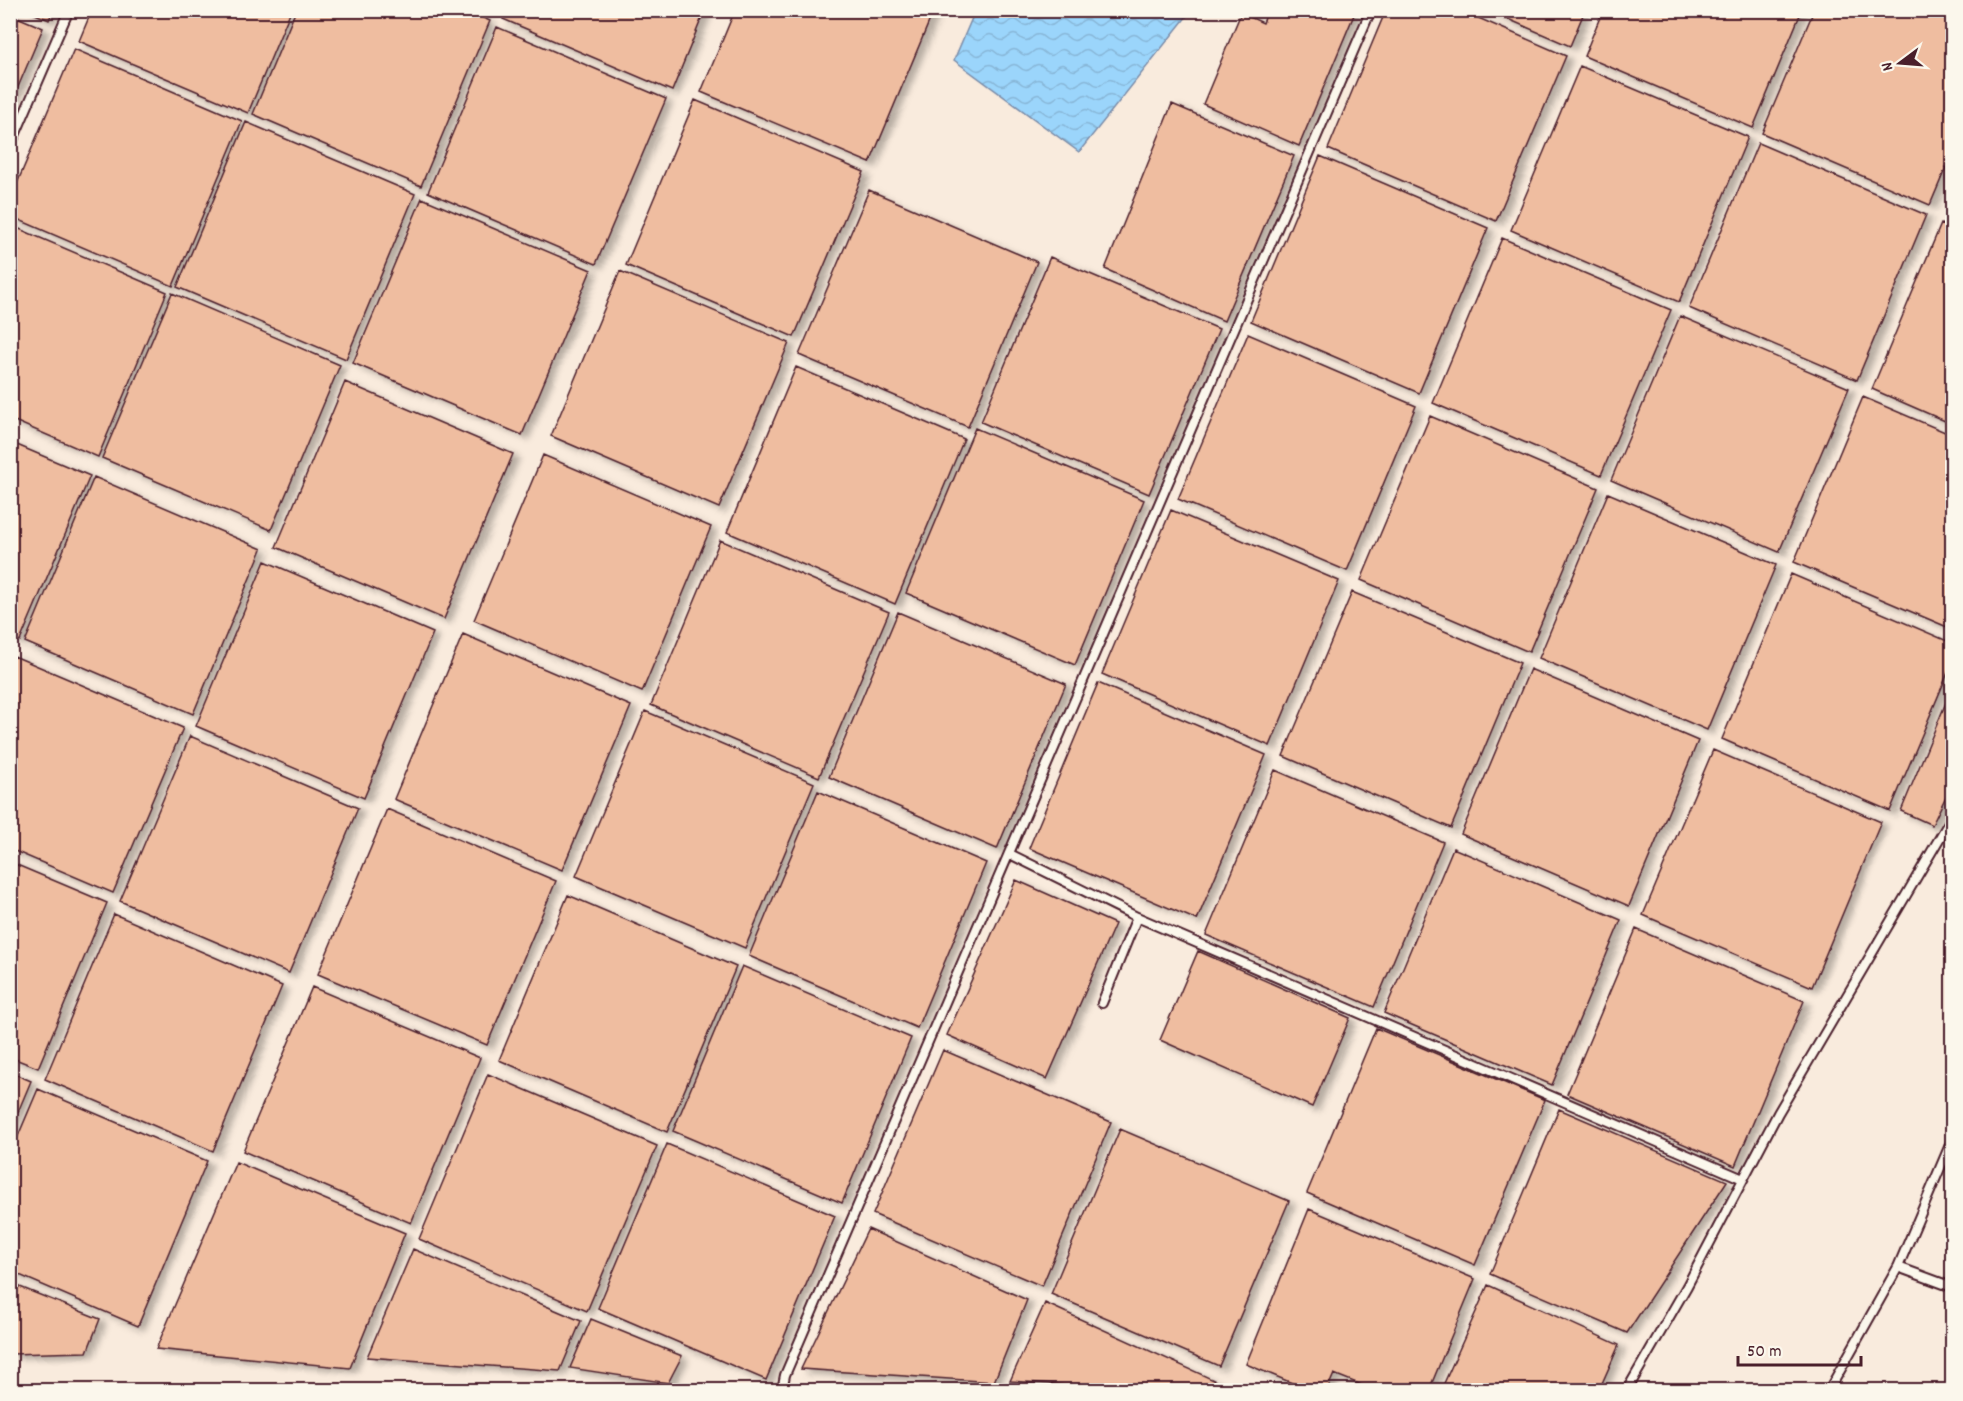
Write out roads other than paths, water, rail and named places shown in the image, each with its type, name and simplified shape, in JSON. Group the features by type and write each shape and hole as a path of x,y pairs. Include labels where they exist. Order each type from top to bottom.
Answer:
{"lane":[{"path":"10,147 69,10"},
{"path":"782,1390 785,1375 1371,10"},
{"path":"1627,1390 1687,1286 1778,1113 1953,817"},
{"path":"1010,854 1137,917 1743,1179"},
{"path":"1102,1003 1137,917"},
{"path":"1829,1390 1898,1267 1953,1140"},
{"path":"1898,1267 1953,1287"}],"water":[{"path":"975,10 1191,11 1079,152 954,60"}]}
